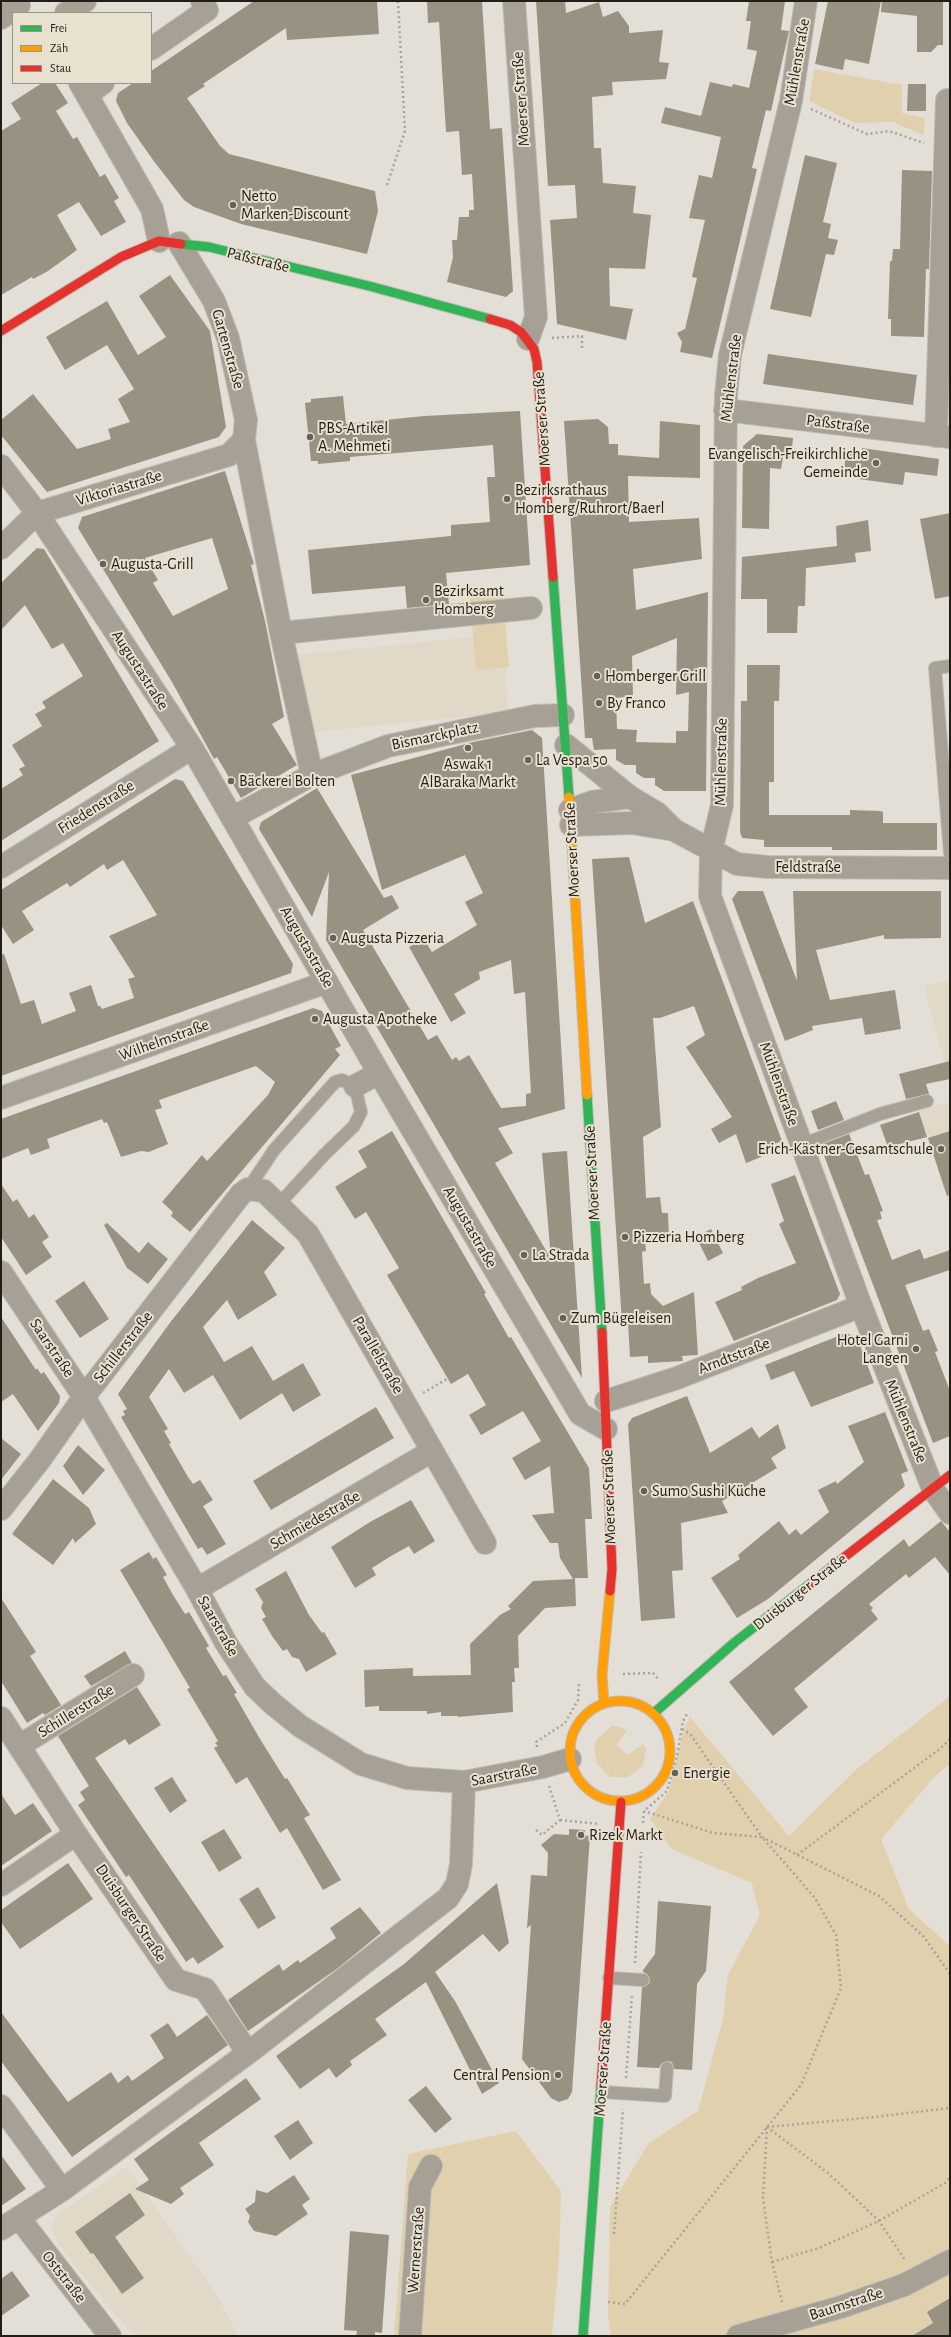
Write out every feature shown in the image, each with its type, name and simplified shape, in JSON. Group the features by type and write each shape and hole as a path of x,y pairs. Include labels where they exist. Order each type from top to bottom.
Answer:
{"street":[{"path":"68,12 85,1"},
{"path":"152,48 207,10 202,1"},
{"name":"Moerser Straße","path":"514,1 536,317 528,339 537,362 566,745 606,1401 612,1569 602,1675 604,1703"},
{"name":"Mühlenstraße","path":"806,1 791,101 730,355 725,410 722,806 711,851 710,896 861,1306 934,1489 950,1513"},
{"path":"1,18 17,3"},
{"name":"Gartenstraße","path":"90,87 169,242 214,301 228,338 246,420 244,440"},
{"path":"943,437 946,150 949,100"},
{"name":"Paßstraße","path":"1,331 121,257 169,242 200,245 373,287 510,325 528,339"},
{"name":"Paßstraße","path":"725,410 943,437"},
{"path":"244,440 281,633 312,774"},
{"name":"Viktoriastraße","path":"1,548 37,513 229,455 244,440"},
{"name":"Augustastraße","path":"1,466 37,513 192,748 379,1073 580,1414 606,1429"},
{"path":"281,633 531,608"},
{"name":"Bismarckplatz","path":"232,818 312,774 388,746 535,716 563,715"},
{"name":"Feldstraße","path":"566,745 630,797 657,813 674,830 737,864 768,867 950,868"},
{"name":"Friedenstraße","path":"1,867 192,748"},
{"path":"571,818 592,802 630,797"},
{"name":"Feldstraße","path":"571,818 632,822 674,830"},
{"name":"Wilhelmstraße","path":"1,1098 327,982"},
{"path":"355,1086 379,1073"},
{"name":"Parallelstraße","path":"248,1189 264,1191 308,1234 485,1543"},
{"name":"Schillerstraße","path":"1,1509 39,1461 84,1397 241,1194 248,1189"},
{"name":"Saarstraße","path":"1,1272 84,1397 197,1589 226,1643 256,1687 300,1726 361,1764 407,1778 464,1782 570,1759"},
{"name":"Arndtstraße","path":"606,1401 677,1378 861,1306"},
{"name":"Schmiedestraße","path":"197,1589 432,1450"},
{"name":"Duisburger Straße","path":"654,1713 735,1642 934,1489 950,1475"},
{"name":"Schillerstraße","path":"19,1746 133,1675"},
{"path":"619,1701 634,1704 654,1713 662,1724 669,1740 670,1758 665,1775 654,1789 639,1798 621,1802 609,1801 588,1790 580,1781 570,1759 570,1743 576,1727 586,1714 604,1703 619,1701"},
{"name":"Schillerstraße","path":"1,1718 76,1834"},
{"path":"10,2223 62,2190 248,2053 448,1898 457,1884 461,1864 464,1782"},
{"name":"Moerser Straße","path":"583,2336 602,2092 608,1978 621,1802"},
{"path":"1,1886 76,1834"},
{"name":"Duisburger Straße","path":"76,1834 176,1980 205,1989 248,2053"},
{"path":"1,2106 62,2190"},
{"name":"Wernerstraße","path":"410,2336 420,2187 431,2166"},
{"name":"Oststraße","path":"10,2223 110,2336"},
{"name":"Baumstraße","path":"738,2336 841,2307 917,2278 950,2261"}],"lane":[{"path":"950,666 936,668 950,853"},
{"path":"248,1189 274,1150 336,1082 342,1080 355,1086 361,1112 354,1126 279,1204"},
{"path":"802,1145 880,1114 926,1101"},
{"path":"608,1978 638,1979"},
{"path":"602,2092 665,2096 667,2068"}],"path":[{"path":"387,186 405,131 398,1"},
{"path":"791,101 867,134 889,131 946,150"},
{"path":"528,339 582,336 582,350"},
{"path":"405,1403 447,1379"},
{"path":"622,1674 653,1673 662,1683"},
{"path":"539,1753 536,1742 565,1723 578,1700 580,1676"},
{"path":"642,1824 644,1811 667,1791 687,1714"},
{"path":"608,2302 625,2304 800,2085 841,1988 836,1935 816,1898 762,1837 690,1734 682,1729"},
{"path":"797,1855 941,1748 950,1739"},
{"path":"548,1783 560,1820"},
{"path":"644,1811 713,1833 762,1837 879,1896 924,1937 950,1974"},
{"path":"536,1830 542,1835 560,1820 604,1824"},
{"path":"613,2240 625,2093 638,1979 641,1847"},
{"path":"767,2127 950,2108"},
{"path":"767,2127 828,2173 879,2221 917,2278"},
{"path":"767,2127 764,2199 772,2262 787,2322"},
{"path":"772,2262 818,2248 879,2221 950,2178"},
{"path":"608,2309 609,2294"}],"shaded area":[{"path":"814,69 902,85 902,113 925,118 923,135 893,122 855,123 809,101"},
{"path":"502,586 509,667 476,670 469,589"},
{"path":"504,634 508,712 294,734 285,656"},
{"path":"950,981 950,1061 944,1063 924,985"},
{"name":"Erich-Kästner-Gesamtschule","path":"950,1102 950,1208 919,1110"},
{"path":"950,1696 950,1764 935,1776 881,1839 909,1909 950,1946 950,2336 611,2336 608,2317 610,2207 648,2144 698,2111 723,2019 728,1975 760,1915 752,1883 672,1849 650,1819 669,1791 683,1732 690,1717 789,1836 857,1769"},
{"path":"612,1726 627,1730 617,1745 628,1755 643,1744 646,1749 643,1766 628,1777 610,1777 597,1764 594,1746 598,1738"},
{"path":"516,2131 561,2191 559,2260 552,2336 394,2336 408,2154"},
{"path":"127,2166 218,2297 238,2336 134,2336 73,2264 55,2238 51,2225 56,2216"}],"building":[{"path":"254,1 377,1 379,34 287,40 286,28 203,84 205,86 187,98 220,146 229,154 375,191 378,211 367,254 241,224 194,207 184,200 127,123 116,100 118,93 132,84 152,84 152,70"},
{"path":"427,1 482,1 490,129 502,128 513,291 506,297 447,282 453,257 452,240 457,240 459,217 469,217 469,210 474,210 472,174 462,175 459,131 446,132 439,22 428,23"},
{"path":"536,1 565,1 566,13 599,2 603,17 618,11 629,26 629,33 663,30 659,62 669,63 666,79 612,82 613,95 592,97 594,148 601,148 603,183 636,186 633,213 651,215 645,269 609,268 610,306 633,309 626,340 557,324 550,220 577,218 575,185 548,186"},
{"path":"749,1 785,1 781,30 789,31 771,111 766,110 752,168 757,169 712,358 680,352 682,342 677,333 685,329 697,278 692,277 705,220 689,218 699,175 712,178 721,137 661,123 665,107 701,116 710,82 732,87 733,84 749,88 757,51 747,49 751,21 746,21"},
{"path":"828,1 881,1 869,64 845,59 843,70 815,64"},
{"path":"882,1 943,1 943,45 938,45 931,52 917,52 917,16 881,12"},
{"path":"40,84 56,84 68,103 56,111 73,139 77,137 100,177 105,174 119,198 114,201 126,222 101,236 79,202 57,215 77,250 48,271 33,279 32,277 1,295 1,131 21,119 11,103"},
{"path":"908,84 926,84 926,111 907,111"},
{"path":"805,155 837,163 823,222 831,224 828,238 838,240 834,255 826,254 811,317 770,309"},
{"path":"902,170 932,171 929,269 926,269 924,337 891,336 891,319 888,319 890,261 892,261 893,249 900,249"},
{"path":"170,275 210,331 226,427 219,437 47,492 1,435 1,420 33,394 77,449 111,439 108,429 130,422 118,399 134,389 107,345 65,370 46,337 107,301 138,355 166,337 139,296"},
{"path":"768,354 917,375 913,405 763,384"},
{"name":"Bezirksrathaus Homberg/Ruhrort/Baerl","path":"343,396 346,424 424,416 520,411 530,565 446,573 449,604 407,608 405,586 312,594 308,550 451,536 451,525 490,522 487,477 495,477 493,445 350,457 350,461 318,464 318,461 311,461 305,403 311,402 311,399"},
{"path":"598,419 608,427 609,444 618,444 618,455 659,458 660,421 700,425 700,478 628,476 629,522 699,518 702,559 633,569 636,610 708,592 706,791 664,791 655,785 655,778 644,778 636,773 636,765 625,765 616,760 616,749 594,750 592,738 585,738 564,421","holes":["677,638 676,695 689,692 688,731 676,731 676,743 636,742 637,730 617,729 616,698 633,696 632,656"]},
{"path":"757,434 793,438 791,458 783,457 781,469 770,468 769,529 742,528 743,446"},
{"name":"Evangelisch-Freikirchliche Gemeinde","path":"862,448 939,459 937,476 905,472 903,485 858,479 859,473 844,471 846,452 861,454"},
{"path":"225,471 254,564 251,565 265,621 284,717 272,724 297,765 241,798 217,757 214,759 172,682 78,528 82,517","holes":["212,538 228,589 173,616 153,583 158,580 145,558"]},
{"path":"950,513 950,596 935,599 920,519"},
{"path":"868,520 871,551 855,553 856,562 806,568 805,606 798,606 797,633 767,633 767,599 741,599 742,557 837,546 836,526"},
{"path":"37,548 44,549 159,741 1,841 1,789 23,775 19,769 25,766 12,745 42,726 35,714 46,708 42,702 83,676 63,643 52,649 25,605 1,630 1,583"},
{"path":"747,665 780,665 779,701 774,701 774,782 769,782 769,815 850,815 850,810 880,811 883,812 883,823 937,823 937,850 832,850 832,847 764,847 764,840 742,838 740,832 741,701 747,701"},
{"path":"532,730 542,738 565,1109 498,1128 513,1153 495,1163 551,1259 542,1153 567,1151 582,1378 326,940 329,872 312,917 259,829 261,822 317,788 384,898 392,895 399,908 363,930 428,1040 437,1035 452,1060 456,1057 459,1061 469,1055 501,1108 526,1106 526,1094 531,1093 525,992 514,994 511,960 479,972 480,979 454,994 466,1013 451,1022 409,947 424,939 432,952 477,925 465,902 483,893 465,855 382,890 351,775 473,742"},
{"path":"175,779 183,781 293,964 291,973 1,1076 1,955 4,954 21,1004 34,1000 42,1024 76,1011 69,993 91,985 98,1006 102,1009 134,998 128,979 135,977 109,936 157,915 123,860 107,870 104,864 70,887 67,883 22,911 34,930 13,944 1,925 1,890"},
{"path":"629,857 645,923 693,901 782,1141 758,1150 761,1157 746,1163 736,1134 719,1143 711,1129 732,1117 686,1047 705,1035 694,1006 660,1018 653,1018 661,1127 643,1137 646,1198 660,1197 662,1213 668,1213 669,1240 645,1241 646,1251 642,1252 644,1284 650,1283 651,1294 663,1306 694,1292 698,1355 682,1356 683,1361 648,1363 648,1356 630,1357 628,1323 622,1323 592,859"},
{"path":"738,891 763,891 797,981 793,891 941,891 941,938 884,939 884,935 816,950 830,1000 895,990 901,1029 865,1035 862,1018 812,1026 813,1030 785,1041 732,899"},
{"path":"313,1008 322,1011 341,1046 335,1049 340,1055 190,1232 171,1216 173,1212 162,1202 202,1155 207,1161 268,1095 275,1082 256,1066 159,1100 162,1108 155,1110 168,1144 149,1152 141,1151 121,1157 107,1122 104,1123 102,1119 47,1139 50,1148 31,1155 28,1148 1,1159 1,1119"},
{"path":"950,1061 950,1079 926,1084 929,1094 906,1099 899,1074"},
{"path":"836,1101 844,1120 818,1130 811,1111"},
{"path":"919,1112 927,1137 888,1147 880,1125"},
{"path":"392,1131 486,1293 484,1294 509,1338 511,1337 589,1468 592,1519 585,1519 588,1578 575,1578 576,1606 545,1608 518,1636 519,1668 514,1668 515,1682 512,1682 513,1712 458,1717 441,1716 441,1712 427,1714 427,1711 379,1711 379,1706 365,1707 364,1670 413,1668 413,1676 471,1675 470,1644 500,1615 511,1609 508,1606 533,1581 573,1579 560,1558 558,1543 550,1543 532,1515 554,1513 550,1466 525,1480 512,1458 541,1441 523,1411 481,1435 469,1415 486,1405 468,1374 451,1384 387,1275 399,1268 366,1212 355,1219 335,1187 367,1167 358,1151"},
{"path":"950,1131 950,1195 947,1196 928,1138"},
{"path":"849,1134 865,1175 869,1174 883,1211 880,1212 882,1219 877,1220 892,1260 920,1249 924,1259 950,1250 950,1270 905,1285 923,1331 929,1329 938,1351 935,1352 950,1391 950,1436 933,1443 823,1153 826,1152 823,1144"},
{"path":"795,1175 840,1294 837,1300 734,1341 715,1302 742,1290 741,1287 758,1278 796,1263 779,1224 784,1221 771,1184"},
{"path":"1,1184 13,1202 17,1199 29,1218 34,1214 49,1237 42,1242 52,1257 26,1275 1,1237"},
{"path":"252,1220 285,1248 264,1272 277,1295 238,1320 227,1300 203,1327 224,1362 252,1346 273,1381 303,1363 321,1395 293,1412 282,1393 240,1420 213,1375 184,1393 169,1369 149,1397 168,1429 164,1431 171,1443 169,1444 188,1477 193,1484 200,1480 213,1500 203,1506 226,1544 207,1555 202,1547 198,1549 121,1417 125,1415 123,1411 127,1409 118,1394 172,1320"},
{"path":"107,1223 139,1253 148,1242 168,1259 148,1284 127,1268 104,1225"},
{"path":"711,1229 723,1253 708,1261 696,1237"},
{"path":"84,1281 109,1319 80,1338 55,1301"},
{"path":"1,1317 36,1370 37,1368 41,1374 44,1372 60,1396 59,1403 38,1431 13,1394 1,1402"},
{"path":"846,1333 857,1337 874,1383 811,1407 794,1371 771,1380 765,1365"},
{"path":"687,1396 710,1453 752,1427 759,1438 778,1424 786,1448 771,1458 777,1468 722,1501 728,1513 681,1523 683,1570 672,1571 675,1618 641,1621 628,1424 632,1418"},
{"path":"376,1407 394,1438 271,1510 253,1481"},
{"path":"885,1412 908,1471 901,1474 905,1486 768,1599 737,1618 711,1578 740,1559 738,1555 779,1521 789,1535 796,1529 801,1535 829,1512 818,1490 836,1481 837,1484 864,1462 848,1426"},
{"path":"1,1438 21,1454 1,1480"},
{"path":"78,1445 105,1470 83,1495 63,1466"},
{"path":"53,1479 89,1508 96,1524 75,1543 73,1538 53,1565 12,1534"},
{"path":"411,1500 435,1541 414,1554 409,1546 391,1556 372,1568 376,1575 355,1588 331,1547 370,1522"},
{"path":"941,1521 950,1532 950,1575 935,1557 909,1578 906,1574 869,1604 873,1608 871,1610 878,1619 794,1689 808,1707 773,1736 729,1682 904,1539 909,1547"},
{"path":"149,1552 153,1559 156,1557 167,1575 163,1577 173,1595 185,1614 189,1612 209,1646 206,1648 223,1676 226,1675 237,1693 234,1694 260,1739 310,1815 304,1818 341,1880 323,1890 287,1828 280,1833 247,1777 236,1784 214,1748 218,1746 215,1743 218,1741 187,1689 190,1688 120,1570"},
{"path":"286,1571 309,1615 322,1633 324,1632 337,1654 306,1672 299,1659 292,1657 287,1649 283,1651 272,1636 262,1619 266,1617 261,1608 263,1602 255,1589"},
{"path":"1,1598 36,1652 30,1656 61,1705 45,1715 43,1713 27,1723 1,1681"},
{"path":"125,1651 132,1663 91,1686 84,1676"},
{"path":"137,1687 161,1725 129,1745 125,1739 95,1758 224,1947 198,1964 193,1957 186,1962 129,1875 126,1877 78,1805 85,1800 80,1792 89,1786 58,1736"},
{"path":"172,1777 187,1801 170,1813 154,1788"},
{"path":"1,1794 15,1815 33,1803 52,1831 1,1866"},
{"path":"224,1829 242,1858 219,1872 201,1842"},
{"path":"569,1829 585,1830 584,1835 590,1836 572,2092 568,2099 559,2102 551,2098 522,2059 531,1925 527,1928 531,1875 547,1876 548,1853 541,1845 554,1834 569,1835"},
{"path":"68,1863 93,1899 20,1949 1,1922 1,1910"},
{"path":"497,1883 509,1943 499,1952 483,1934 435,1972 455,2001 499,2083 482,2094 426,1982 375,2019 387,2035 350,2061 352,2065 336,2078 329,2068 300,2089 276,2056 404,1964"},
{"path":"258,1887 276,1918 258,1929 239,1899"},
{"path":"658,1901 711,1906 706,1971 697,1984 692,2070 674,2069 672,2062 667,2061 661,2064 659,2068 637,2067 642,1987 649,1984 650,1980 643,1970 655,1954"},
{"path":"360,1907 381,1933 338,1968 248,2031 228,2000 279,1964 283,1971 298,1960 300,1963 336,1938 330,1928"},
{"path":"1,2012 68,2102 111,2072 118,2083 128,2075 132,2081 164,2058 150,2035 168,2023 177,2037 207,2015 228,2045 72,2157 1,2061"},
{"path":"246,2078 261,2099 199,2143 214,2165 180,2188 184,2194 171,2204 135,2189 149,2180 134,2159"},
{"path":"426,2086 452,2119 435,2133 408,2100"},
{"path":"298,2120 313,2143 290,2160 274,2136"},
{"path":"1,2155 26,2189 1,2206"},
{"path":"294,2175 310,2199 302,2205 308,2214 276,2236 254,2231 248,2222 250,2216 245,2209 255,2202 256,2190 267,2193"},
{"path":"130,2193 145,2215 115,2237 144,2278 122,2294 93,2253 91,2254 75,2232"},
{"path":"350,2231 389,2235 382,2333 375,2332 375,2336 356,2336 357,2331 344,2330"},
{"path":"12,2271 30,2296 1,2316 1,2279"},
{"path":"950,2298 950,2336 912,2336 933,2323 927,2312"}],"traffic: fast":[{"path":"181,244 209,247 373,287 490,319"},
{"path":"553,577 569,797"},
{"path":"587,1095 602,1332"},
{"path":"654,1713 735,1642 811,1583"},
{"path":"583,2336 601,2086"}],"traffic: slow":[{"path":"569,797 587,1095"},
{"path":"604,1703 602,1675 610,1591"},
{"path":"620,1701 630,1702 648,1709 662,1723 669,1741 670,1751 669,1761 662,1779 648,1793 630,1800 620,1801 610,1800 592,1793 578,1779 571,1761 570,1751 571,1741 578,1723 592,1709 610,1702 620,1701"}],"traffic: jam":[{"path":"1,331 121,257 159,241 181,244"},
{"path":"490,319 510,325 521,332 534,349 537,362 553,577"},
{"path":"602,1332 612,1569 610,1591"},
{"path":"811,1583 950,1475"},
{"path":"601,2086 621,1802"}],"place":[{"name":"Netto Marken-Discount","path":"233,205"},
{"name":"PBS-Artikel A. Mehmeti","path":"310,437"},
{"name":"Evangelisch-Freikirchliche Gemeinde","path":"876,463"},
{"name":"Bezirksrathaus Homberg/Ruhrort/Baerl","path":"507,499"},
{"name":"Augusta-Grill","path":"103,564"},
{"name":"Bezirksamt Homberg","path":"426,600"},
{"name":"Homberger Grill","path":"597,676"},
{"name":"By Franco","path":"599,703"},
{"name":"Aswak 1 AlBaraka Markt","path":"468,748"},
{"name":"La Vespa 50","path":"528,760"},
{"name":"Bäckerei Bolten","path":"231,781"},
{"name":"Augusta Pizzeria","path":"333,938"},
{"name":"Augusta Apotheke","path":"315,1019"},
{"name":"Erich-Kästner-Gesamtschule","path":"941,1149"},
{"name":"Pizzeria Homberg","path":"625,1237"},
{"name":"La Strada","path":"524,1255"},
{"name":"Zum Bügeleisen","path":"563,1318"},
{"name":"Hotel Garni Langen","path":"916,1349"},
{"name":"Sumo Sushi Küche","path":"644,1491"},
{"name":"Energie","path":"675,1773"},
{"name":"Rizek Markt","path":"581,1835"},
{"name":"Central Pension","path":"558,2075"}]}
